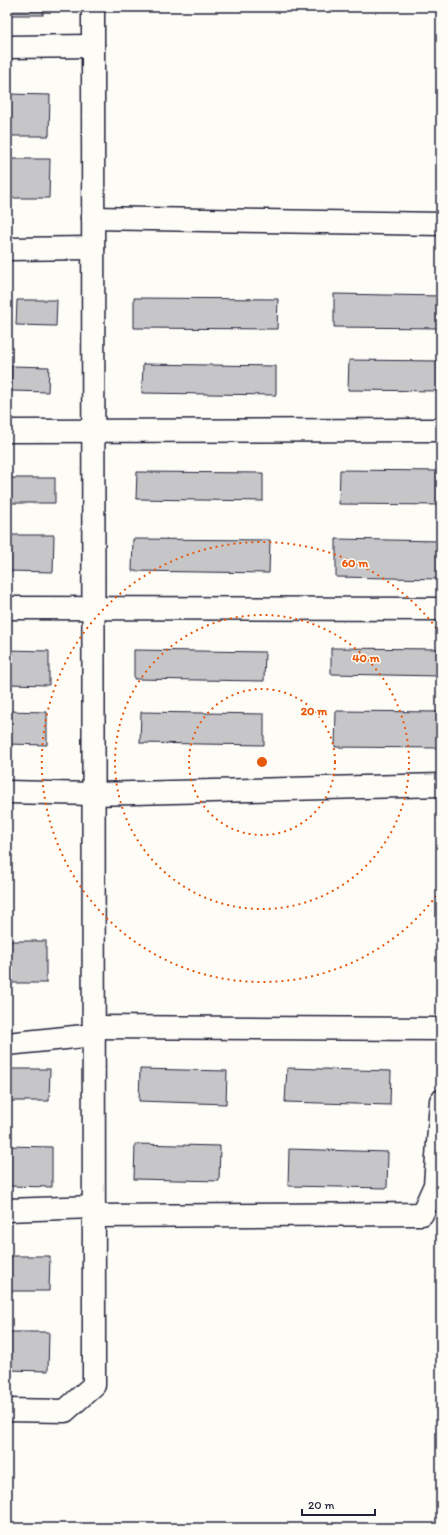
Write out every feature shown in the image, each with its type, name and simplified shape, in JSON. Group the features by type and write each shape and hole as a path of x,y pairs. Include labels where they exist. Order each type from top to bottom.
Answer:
{"street":[{"path":"7,1410 65,1411 94,1385 93,7"},
{"path":"7,47 93,46"},
{"path":"93,218 441,224"},
{"path":"7,249 93,248"},
{"path":"7,431 441,430"},
{"path":"7,608 441,609"},
{"path":"7,792 94,794 441,785"},
{"path":"7,1044 94,1031 441,1029"},
{"path":"7,1210 422,1214 435,1185 441,1101"}],"building":[{"path":"7,7 43,7 43,15 7,15"},
{"path":"7,94 50,95 49,136 7,136"},
{"path":"7,159 50,159 49,198 7,198"},
{"path":"334,294 441,296 441,328 334,327"},
{"path":"134,298 278,299 277,329 134,328"},
{"path":"17,300 57,300 56,326 16,325"},
{"path":"349,360 441,361 441,391 348,390"},
{"path":"143,364 276,366 276,395 142,393"},
{"path":"11,366 49,367 48,392 11,391"},
{"path":"340,470 441,471 441,505 339,504"},
{"path":"137,472 263,473 263,501 136,499"},
{"path":"7,478 55,478 55,503 7,503"},
{"path":"7,535 54,535 53,572 7,571"},
{"path":"133,539 270,540 269,573 132,571"},
{"path":"336,539 441,541 441,579 336,577"},
{"path":"331,648 441,649 441,676 331,674"},
{"path":"7,650 49,651 49,685 7,684"},
{"path":"134,650 265,652 264,681 134,679"},
{"path":"7,711 47,712 47,745 7,744"},
{"path":"336,711 441,712 441,748 335,747"},
{"path":"141,712 264,714 264,745 140,743"},
{"path":"7,941 46,941 46,983 7,983"},
{"path":"287,1068 391,1071 390,1105 285,1102"},
{"path":"7,1069 50,1069 49,1101 7,1101"},
{"path":"140,1069 227,1071 226,1104 139,1101"},
{"path":"135,1144 220,1146 219,1181 134,1179"},
{"path":"7,1146 52,1147 52,1187 7,1186"},
{"path":"289,1149 388,1152 387,1188 288,1186"},
{"path":"7,1256 50,1256 49,1291 7,1291"},
{"path":"7,1332 49,1332 48,1371 7,1370"}]}
